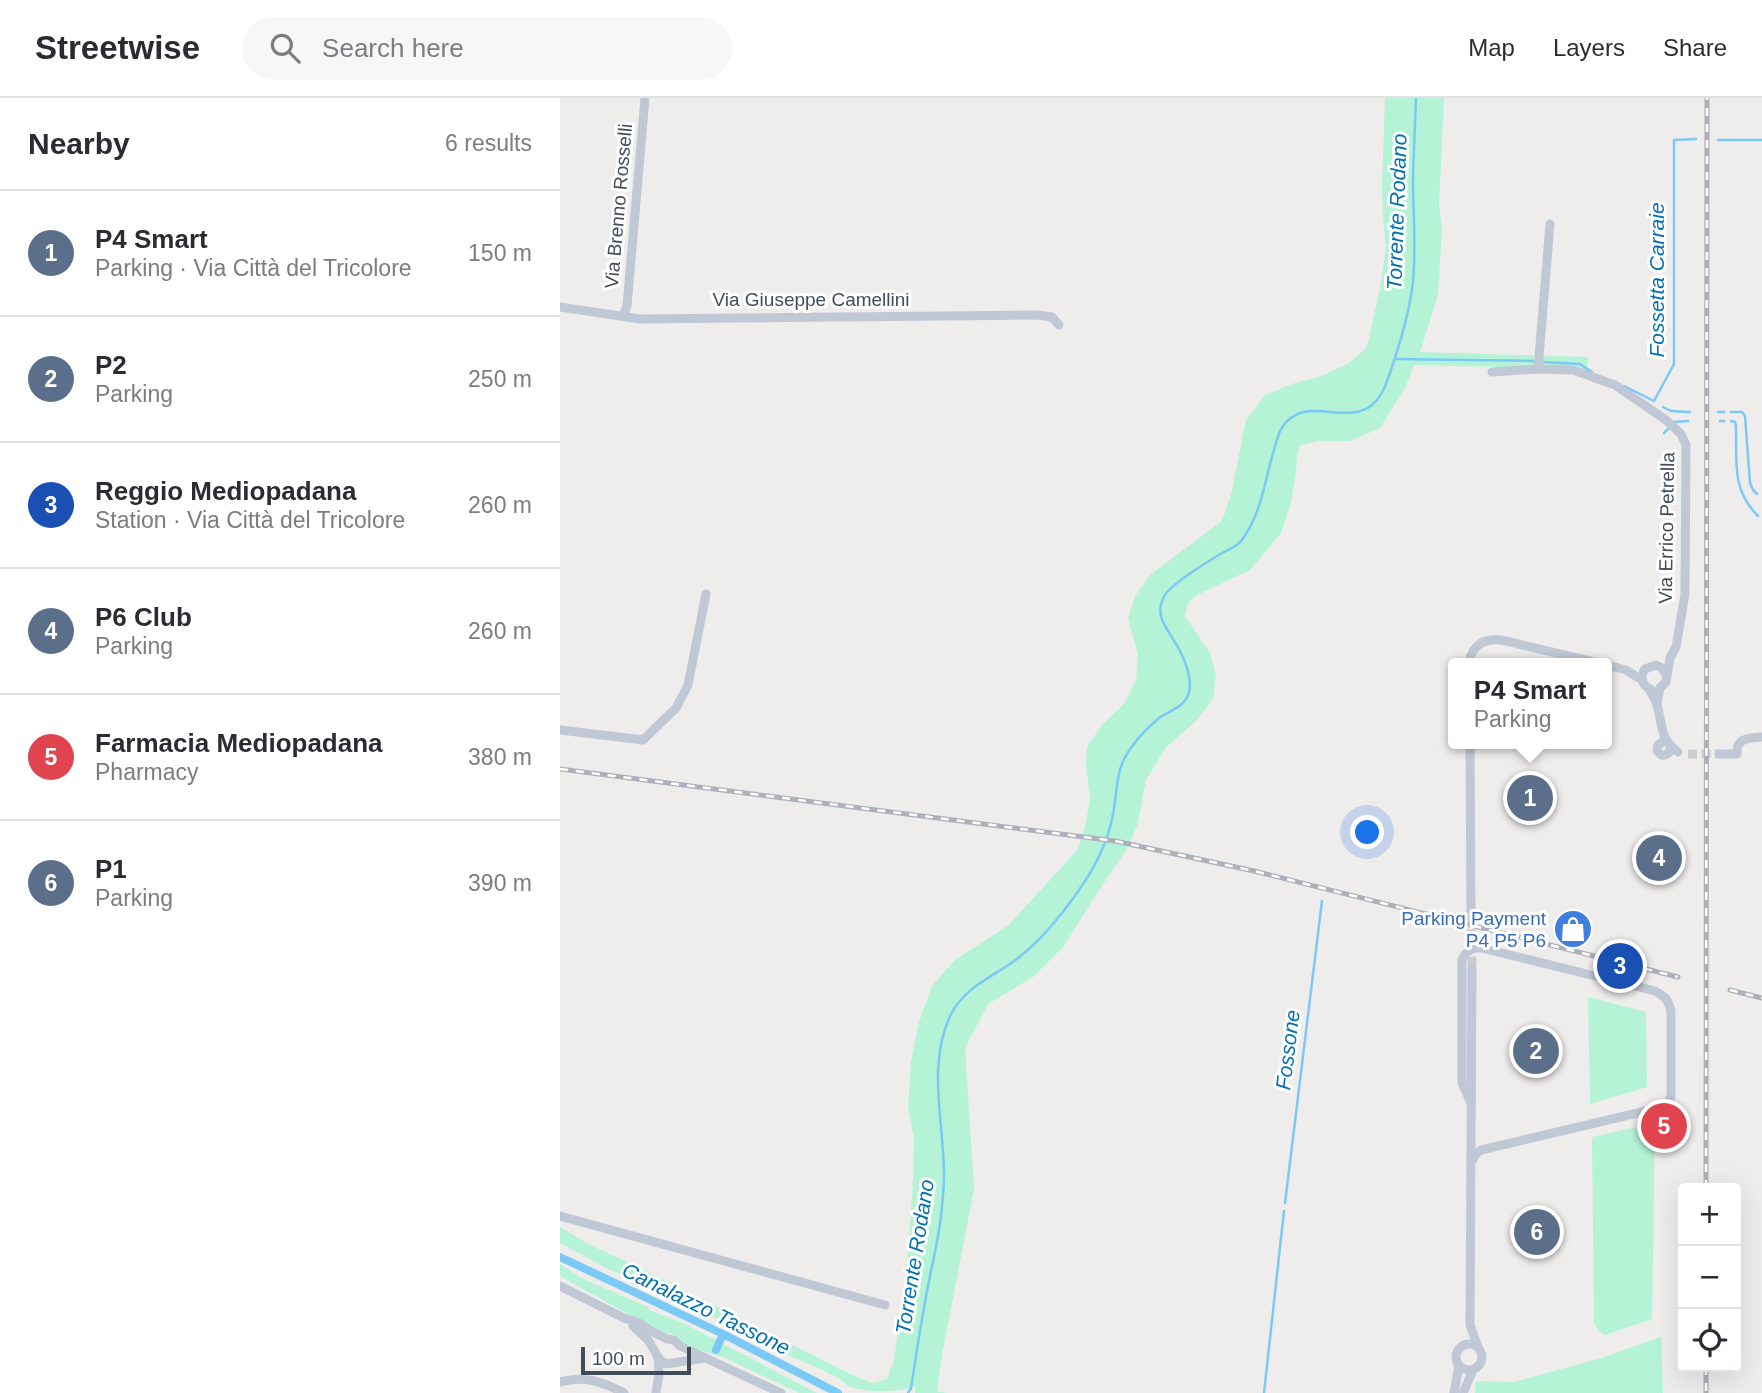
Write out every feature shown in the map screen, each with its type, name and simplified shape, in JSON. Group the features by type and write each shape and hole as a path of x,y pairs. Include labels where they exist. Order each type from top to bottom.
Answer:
{"street":[{"name":"Via Brenno Rosselli","path":"623,316 627,306 645,98"},
{"path":"1538,369 1550,224"},
{"name":"Via Giuseppe Camellini","path":"560,307 640,319 1037,315 1052,317 1059,325"},
{"name":"Via Errico Petrella","path":"1492,372 1573,370 1615,385 1666,420 1685,440 1685,589 1676,647 1670,658"},
{"path":"560,730 643,740 676,708 688,685 706,594"},
{"path":"1470,658 1481,642 1493,639 1576,658"},
{"path":"1612,667 1626,670 1645,669 1670,658"},
{"path":"1649,689 1660,688 1666,682 1670,658"},
{"path":"1656,665 1662,668 1666,675"},
{"path":"1645,669 1643,684 1657,704"},
{"path":"1626,670 1642,680"},
{"path":"1660,688 1657,704 1661,731 1672,748"},
{"path":"1719,754 1737,754 1737,747 1742,740 1761,737"},
{"path":"1470,749 1471,916"},
{"path":"1471,1103 1462,1083 1462,965 1464,955 1470,950 1484,948 1656,991 1669,1004 1671,1097 1667,1106 1481,1150 1471,1163"},
{"path":"1463,1393 1473,1370 1483,1359 1470,1325 1472,968"},
{"path":"560,1216 885,1305"},
{"path":"560,1286 781,1393"},
{"path":"624,1318 644,1336 666,1364 707,1358"},
{"path":"1470,1325 1456,1359 1459,1366 1465,1370 1473,1370"},
{"path":"657,1391 658,1346 667,1339"},
{"path":"1461,1347 1469,1344 1478,1346"},
{"path":"657,1391 681,1354 680,1346"},
{"path":"1454,1393 1459,1366"},
{"path":"560,1381 580,1378 593,1380 624,1393"}],"green space":[{"path":"1385,98 1444,98 1438,295 1420,352 1588,357 1587,368 1584,372 1414,365 1405,388 1380,428 1350,441 1320,441 1300,445 1291,503 1281,533 1250,570 1195,596 1188,603 1185,616 1210,653 1216,675 1213,699 1196,721 1166,747 1146,780 1137,826 1126,850 1064,946 1033,977 988,1004 965,1048 974,1189 937,1391 947,1393 915,1393 916,1387 883,1391 850,1387 827,1372 763,1344 745,1332 668,1296 663,1291 610,1270 560,1243 560,1227 590,1245 852,1375 873,1383 887,1379 894,1360 908,1253 914,1140 908,1107 911,1062 919,1022 932,986 955,960 1009,925 1078,849 1090,798 1087,747 1102,725 1124,704 1136,680 1138,655 1128,618 1135,596 1150,575 1222,521 1231,495 1246,420 1265,395 1319,377 1349,363 1367,347 1386,249 1382,185"},
{"path":"1588,997 1646,1012 1647,1087 1590,1104"},
{"path":"1655,1123 1652,1319 1605,1335 1594,1323 1592,1137"},
{"path":"560,1264 581,1278 681,1322 817,1393 799,1393 723,1357 695,1349 676,1335 651,1327 560,1276"},
{"path":"1661,1337 1663,1393 1475,1393 1476,1381 1514,1382 1601,1358"}],"waterway":[{"name":"Torrente Rodano","path":"908,1393 941,1217 944,1175 938,1075 943,1035 950,1016 961,1000 982,981 1029,949 1070,902 1093,869 1109,832 1124,759 1149,727 1186,699 1190,689 1187,669 1161,615 1160,609 1165,595 1184,578 1242,540 1259,506 1279,434 1290,418 1313,411 1361,411 1372,405 1383,391 1401,337 1412,290 1416,98"},
{"name":"Fossetta Carraie","path":"1624,386 1654,401 1674,364 1674,140 1696,139"},
{"name":"Fossetta Carraie","path":"1718,140 1762,140"},
{"name":"Fossetta Carraie","path":"1395,359 1535,361"},
{"name":"Fossetta Carraie","path":"1542,362 1580,364 1592,372"},
{"path":"1663,407 1671,411 1690,412"},
{"path":"1718,412 1724,412"},
{"path":"1731,412 1742,412 1745,416 1750,483 1757,494"},
{"path":"1674,422 1688,421"},
{"path":"1731,421 1735,422 1736,426 1739,485 1749,506 1758,516"},
{"path":"1664,433 1670,427"},
{"name":"Fossone","path":"1285,1203 1322,901"},
{"name":"Fossone","path":"1264,1393 1284,1211"},
{"name":"Canalazzo Tassone","path":"560,1257 723,1334 838,1393"},
{"path":"716,1350 723,1334"}],"tunnel":[{"path":"1688,754 1719,754"},
{"path":"1471,916 1472,968"}],"railway":[{"path":"1706,1183 1707,98"},
{"path":"560,769 1115,841 1254,871 1678,977"},
{"path":"1730,990 1762,998"},
{"path":"1706,1372 1706,1393"}],"place":[{"name":"P4 Smart","path":"1530,798"},
{"name":"P6 Club","path":"1659,858"},
{"name":"Parking Payment P4 P5 P6","path":"1573,929"},
{"name":"Reggio Mediopadana","path":"1620,966"},
{"name":"P2","path":"1536,1051"},
{"name":"Farmacia Mediopadana","path":"1664,1126"},
{"name":"P1","path":"1537,1232"}]}
